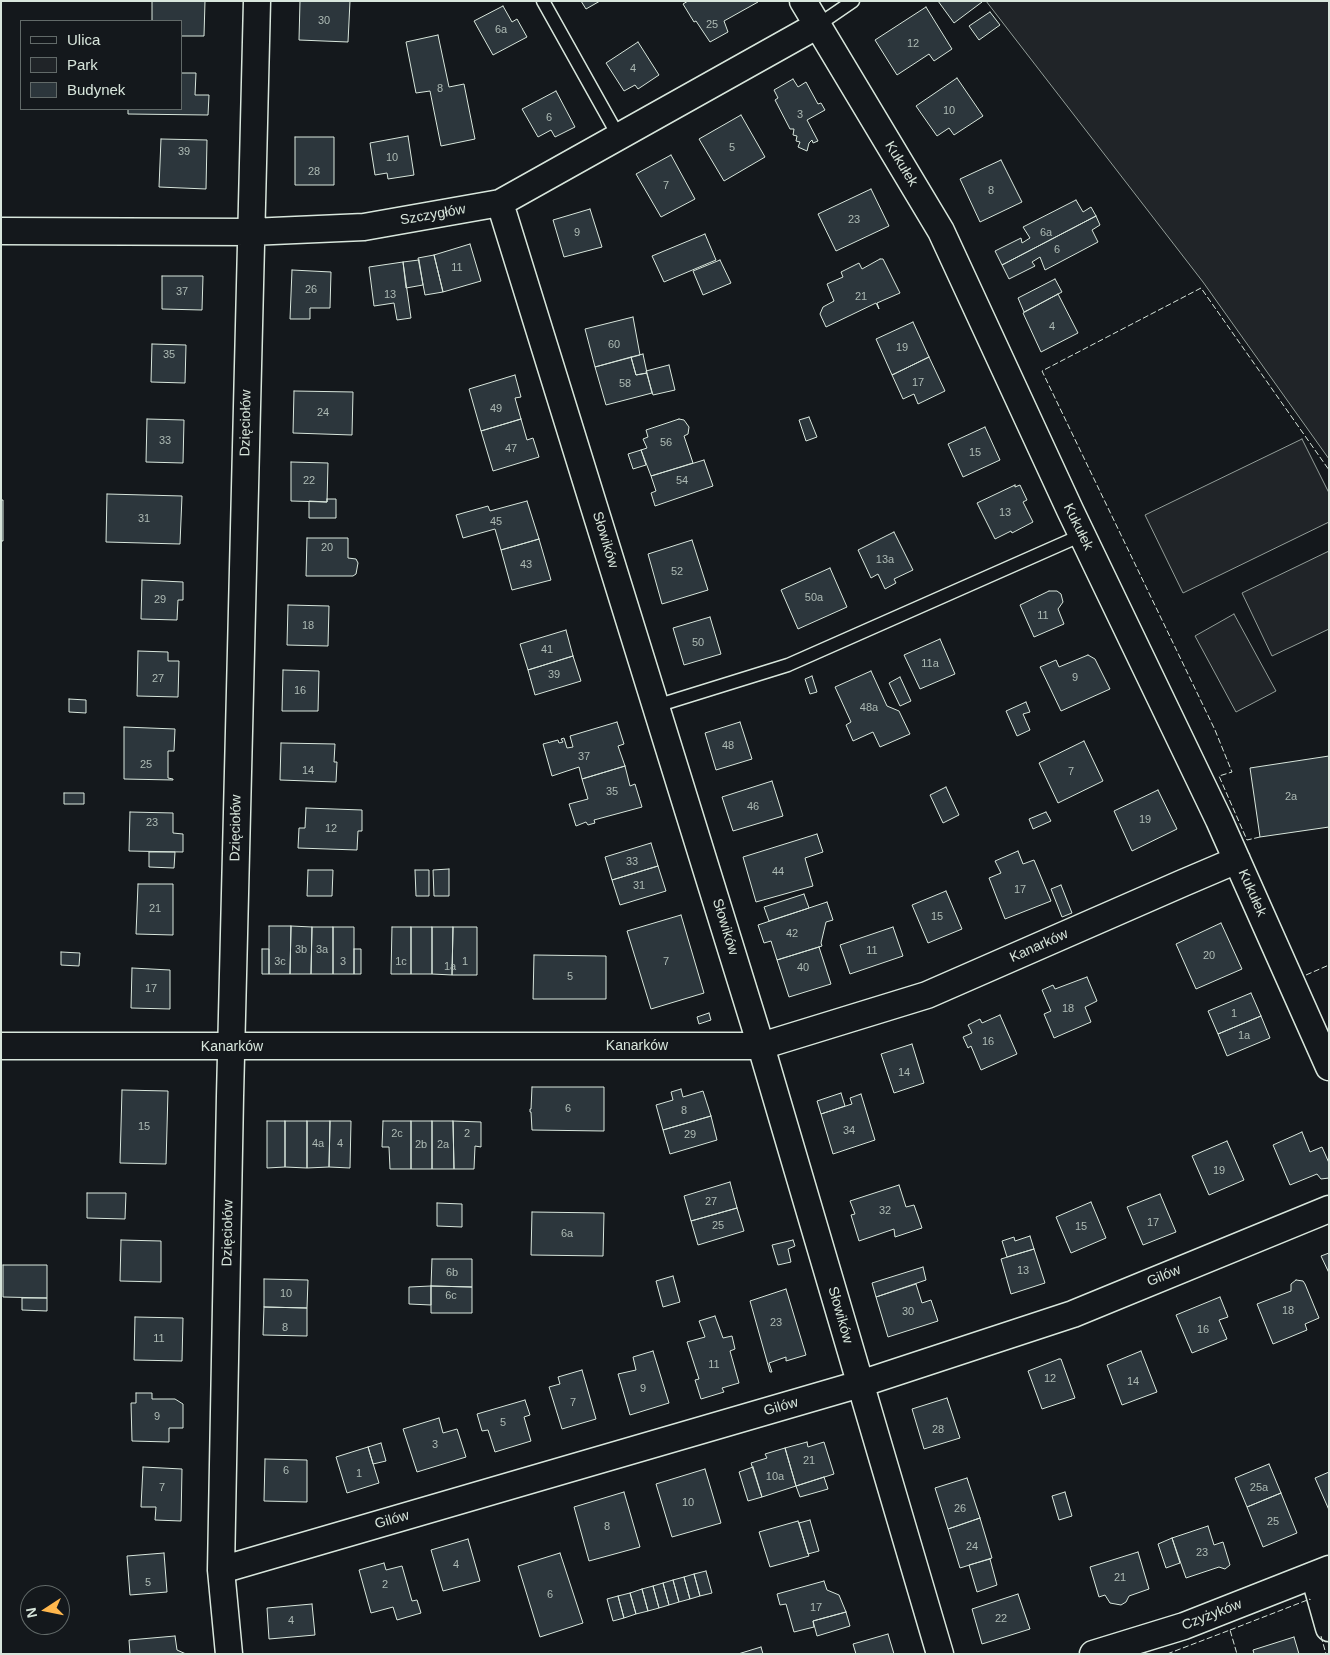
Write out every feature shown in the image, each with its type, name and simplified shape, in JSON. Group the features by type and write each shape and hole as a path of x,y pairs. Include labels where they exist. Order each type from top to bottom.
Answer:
{"street":[{"name":"Dzięciołów","path":"229,1654 222,1570 250,232 257,1"},
{"name":"Kukułek","path":"803,1 941,231 1082,535 1237,860 1329,1067"},
{"name":"Szczygłów","path":"1,230 250,232 364,227 500,203 818,26"},
{"name":"Słowików","path":"500,203 761,1046 940,1654"},
{"name":"Kanarków","path":"1,1046 761,1046 928,995 1237,860"},
{"name":"Gilów","path":"222,1570 860,1384 1073,1314 1329,1209"},
{"path":"1321,1572 1329,1628"},
{"name":"Czyżyków","path":"1093,1654 1184,1626 1321,1572"}],"lane":[{"path":"543,1 618,137"},
{"path":"818,26 853,1"},
{"path":"656,706 788,665 1082,535"}],"green space":[{"path":"986,1 1329,1 1329,459 1203,282"},
{"path":"1302,439 1329,493 1329,522 1183,593 1145,515"},
{"path":"1329,551 1329,629 1272,656 1242,593"},
{"path":"1234,614 1276,691 1236,712 1195,636"}],"building":[{"path":"152,1 205,1 204,36 182,36 182,20 152,20"},
{"path":"300,1 350,1 348,42 299,40"},
{"path":"581,1 600,1 586,9"},
{"path":"688,1 758,2 724,21 728,32 710,42 683,4"},
{"path":"938,1 982,1 982,2 954,23"},
{"path":"503,6 512,22 517,19 527,37 493,55 474,21"},
{"path":"926,7 952,49 934,61 929,54 897,75 875,40"},
{"path":"990,12 1000,25 979,40 969,26"},
{"path":"438,35 449,87 464,84 475,139 441,146 430,91 416,93 406,42"},
{"path":"638,42 659,75 638,89 635,85 624,91 606,63"},
{"path":"182,73 196,73 195,95 209,95 208,115 128,114 128,110 182,110"},
{"path":"957,78 983,116 954,135 949,128 937,136 916,106"},
{"path":"793,79 798,87 806,82 818,104 821,103 825,110 807,120 818,141 813,143 812,140 807,151 798,147 800,142 796,141 797,136 793,135 794,129 790,129 775,100 778,98 774,90"},
{"path":"556,91 575,127 555,137 551,130 538,137 522,109"},
{"path":"741,115 765,157 724,181 699,139"},
{"path":"408,136 414,175 388,179 387,173 375,175 370,143"},
{"path":"295,137 334,137 334,185 295,185"},
{"path":"161,139 207,140 206,189 159,187"},
{"path":"671,155 695,199 661,217 636,174"},
{"path":"1001,160 1022,202 980,222 960,179"},
{"path":"871,189 889,226 836,251 818,214"},
{"path":"1076,200 1083,212 1091,207 1096,216 1002,265 995,251 1021,238 1022,243 1030,238 1023,227"},
{"path":"590,209 602,247 564,257 553,220"},
{"path":"1096,216 1100,225 1092,230 1098,242 1045,270 1040,257 1032,262 1035,266 1009,279 1002,265"},
{"path":"705,234 716,260 664,282 652,256"},
{"path":"470,244 481,281 443,292 434,255"},
{"path":"434,255 443,292 425,295 418,258"},
{"path":"883,259 900,293 877,303 879,309 876,303 826,327 820,314 823,307 834,301 827,284 843,277 841,272 859,263 862,269"},
{"path":"419,260 423,285 406,288 403,262"},
{"path":"720,260 731,283 703,295 693,271"},
{"path":"403,262 411,318 397,320 394,303 374,306 369,267"},
{"path":"292,270 331,272 330,308 310,308 310,319 290,319"},
{"path":"162,276 203,276 202,310 162,309"},
{"path":"1055,279 1062,292 1024,312 1018,298"},
{"path":"1058,294 1078,333 1041,352 1023,313"},
{"path":"633,317 640,355 595,367 585,329"},
{"path":"913,322 929,357 892,375 876,339"},
{"path":"152,344 186,345 185,383 151,382"},
{"path":"643,354 647,373 636,375 631,357"},
{"path":"631,357 636,375 647,373 652,393 606,405 595,367"},
{"path":"929,357 945,391 918,404 914,394 903,399 892,375"},
{"path":"669,365 675,390 653,395 646,371"},
{"path":"515,375 521,397 515,398 521,419 481,431 469,389"},
{"path":"294,391 353,392 352,435 293,433"},
{"path":"809,417 817,437 806,441 799,420"},
{"path":"147,419 184,420 183,463 146,462"},
{"path":"521,419 527,440 533,438 539,457 493,471 481,431"},
{"path":"679,419 684,420 689,427 688,434 684,436 693,463 651,476 641,450 647,448 643,439 648,437 646,430"},
{"path":"985,427 1000,460 963,477 948,444"},
{"path":"641,450 646,465 633,469 628,454"},
{"path":"704,460 713,486 655,506 651,493 656,491 651,476"},
{"path":"291,462 328,463 327,502 291,501"},
{"path":"1015,485 1015,487 1020,485 1027,500 1023,502 1033,522 995,539 977,503"},
{"path":"107,494 182,496 180,544 106,542"},
{"path":"327,499 336,499 336,518 309,518 309,501 327,502"},
{"path":"1,500 3,500 3,541 1,541"},
{"path":"527,501 539,539 501,550 495,529 463,538 456,515 488,506 490,511"},
{"path":"894,532 913,570 894,579 896,583 885,589 878,574 871,578 858,550"},
{"path":"307,538 348,538 348,558 356,559 358,563 356,574 353,576 306,576"},
{"path":"539,539 551,580 512,590 501,550"},
{"path":"692,540 708,590 662,604 648,554"},
{"path":"830,568 847,607 798,629 781,590"},
{"path":"142,580 183,582 183,600 178,600 177,620 141,619"},
{"path":"1049,591 1057,591 1061,594 1063,602 1058,609 1064,624 1034,637 1020,605"},
{"path":"288,605 329,606 328,646 287,645"},
{"path":"710,617 721,654 684,665 673,628"},
{"path":"566,630 573,656 528,670 520,644"},
{"path":"940,639 955,674 920,689 904,655"},
{"path":"138,651 168,652 168,661 179,661 178,697 137,696"},
{"path":"1088,655 1095,659 1110,689 1061,711 1040,667 1056,660 1059,667"},
{"path":"573,656 581,681 535,695 528,670"},
{"path":"283,670 319,671 318,711 282,711"},
{"path":"871,671 887,706 899,711 910,734 880,747 873,732 853,741 846,725 851,722 835,687"},
{"path":"812,676 817,692 810,694 805,679"},
{"path":"900,677 911,701 900,706 889,683"},
{"path":"69,699 86,700 86,713 69,712"},
{"path":"1026,702 1030,712 1023,714 1030,730 1017,736 1006,711"},
{"path":"617,722 624,744 618,746 625,766 582,779 579,767 552,776 543,744 558,740 559,743 563,742 561,739 564,738 567,748 573,747 570,736"},
{"path":"740,722 752,759 716,770 705,733"},
{"path":"124,727 175,729 174,751 168,751 168,778 173,780 124,779"},
{"path":"1084,741 1103,781 1058,803 1039,763"},
{"path":"281,743 335,744 334,762 337,762 336,782 280,780"},
{"path":"1329,756 1329,827 1260,837 1250,768"},
{"path":"625,766 630,786 635,784 642,807 594,820 595,823 588,825 586,822 576,826 569,804 588,799 582,779"},
{"path":"772,781 783,816 733,831 722,797"},
{"path":"946,787 959,815 943,823 930,795"},
{"path":"1158,790 1177,829 1132,851 1114,811"},
{"path":"64,793 84,793 84,804 64,804"},
{"path":"306,808 362,810 362,831 358,831 357,850 298,848 299,828 305,828"},
{"path":"130,812 173,813 173,833 183,834 183,852 129,851"},
{"path":"1046,812 1051,821 1033,829 1029,819"},
{"path":"817,834 823,852 805,858 813,886 756,902 743,857"},
{"path":"651,843 658,866 612,880 605,857"},
{"path":"1018,851 1023,864 1034,860 1051,901 1005,919 989,878 1001,873 995,861"},
{"path":"149,852 175,852 174,868 149,867"},
{"path":"658,866 666,891 620,905 612,880"},
{"path":"449,869 449,896 434,896 433,870"},
{"path":"308,870 333,870 332,896 307,896"},
{"path":"415,870 429,870 429,896 416,896"},
{"path":"138,884 173,884 173,935 136,934"},
{"path":"1061,885 1072,913 1062,917 1051,889"},
{"path":"946,891 962,929 928,943 912,905"},
{"path":"804,894 809,908 769,921 764,907"},
{"path":"827,902 833,920 826,922 822,946 777,960 771,941 764,943 758,925"},
{"path":"681,915 704,993 651,1009 627,931"},
{"path":"1221,923 1242,969 1196,989 1176,944"},
{"path":"269,926 291,926 290,974 269,974"},
{"path":"291,926 312,927 311,974 290,974"},
{"path":"312,927 333,927 333,974 311,974"},
{"path":"333,927 354,927 354,974 333,974"},
{"path":"392,927 411,927 411,974 391,974"},
{"path":"411,927 432,927 432,974 411,974"},
{"path":"432,927 453,927 452,975 432,974"},
{"path":"453,927 477,927 477,975 452,975"},
{"path":"893,927 903,956 850,974 840,945"},
{"path":"819,947 831,984 789,997 777,960"},
{"path":"262,949 269,949 269,974 262,974"},
{"path":"354,949 361,949 361,974 354,974"},
{"path":"61,952 80,953 79,966 61,965"},
{"path":"534,955 606,956 606,999 533,999"},
{"path":"132,968 170,970 170,1009 131,1008"},
{"path":"1087,977 1097,1001 1085,1007 1091,1022 1054,1038 1044,1014 1051,1011 1042,990 1053,985 1055,989"},
{"path":"1251,993 1261,1016 1218,1034 1208,1011"},
{"path":"709,1013 711,1020 699,1024 697,1017"},
{"path":"1000,1015 1017,1054 981,1070 971,1046 968,1048 963,1037 972,1033 968,1025 980,1019 982,1023"},
{"path":"1261,1016 1270,1038 1227,1056 1218,1034"},
{"path":"912,1044 924,1083 894,1093 881,1054"},
{"path":"532,1087 604,1087 604,1131 532,1130 530,1109"},
{"path":"681,1089 683,1097 703,1091 711,1116 663,1130 656,1105 673,1100 671,1092"},
{"path":"122,1090 168,1091 166,1164 120,1163"},
{"path":"841,1093 845,1106 821,1114 817,1101"},
{"path":"861,1094 875,1140 833,1154 821,1114 852,1104 850,1098"},
{"path":"711,1116 717,1140 670,1154 663,1130"},
{"path":"267,1121 285,1121 285,1167 267,1168"},
{"path":"285,1121 307,1121 307,1168 285,1167"},
{"path":"307,1121 330,1121 329,1167 307,1168"},
{"path":"330,1121 351,1121 350,1168 329,1167"},
{"path":"383,1121 411,1121 411,1169 390,1169 389,1147 382,1147"},
{"path":"411,1121 432,1121 432,1169 411,1169"},
{"path":"432,1121 453,1121 454,1169 432,1169"},
{"path":"453,1121 481,1122 481,1147 475,1146 474,1169 454,1169"},
{"path":"1302,1132 1310,1152 1322,1147 1329,1163 1329,1178 1321,1179 1317,1174 1290,1185 1273,1145"},
{"path":"1227,1141 1244,1180 1209,1195 1192,1156"},
{"path":"730,1182 737,1208 691,1221 684,1196"},
{"path":"899,1185 906,1207 914,1205 922,1228 895,1237 894,1229 859,1241 851,1215 855,1214 850,1201"},
{"path":"87,1193 126,1193 125,1219 87,1218"},
{"path":"1160,1194 1176,1232 1143,1245 1127,1207"},
{"path":"1091,1202 1106,1238 1071,1253 1056,1217"},
{"path":"437,1203 462,1204 462,1227 437,1226"},
{"path":"737,1208 744,1231 698,1245 691,1221"},
{"path":"532,1212 604,1213 603,1256 531,1255"},
{"path":"1030,1236 1034,1249 1007,1257 1002,1241 1014,1237 1015,1241"},
{"path":"121,1240 161,1241 161,1282 120,1281"},
{"path":"793,1240 795,1246 788,1249 791,1262 778,1265 772,1245"},
{"path":"1034,1249 1045,1283 1011,1294 1001,1259"},
{"path":"1329,1253 1329,1273 1321,1256"},
{"path":"432,1259 472,1259 472,1287 431,1286"},
{"path":"3,1265 47,1265 47,1298 3,1297"},
{"path":"923,1267 926,1280 876,1297 872,1283"},
{"path":"673,1276 680,1302 663,1307 656,1281"},
{"path":"264,1279 308,1280 307,1308 264,1307"},
{"path":"1296,1280 1303,1281 1305,1284 1319,1318 1305,1324 1307,1330 1273,1344 1257,1304 1291,1291 1291,1284"},
{"path":"916,1284 922,1303 931,1300 938,1321 888,1337 876,1297"},
{"path":"431,1286 472,1287 472,1313 431,1313"},
{"path":"431,1286 431,1305 409,1304 409,1287"},
{"path":"786,1289 806,1355 786,1361 786,1357 769,1363 772,1372 770,1372 750,1301"},
{"path":"1220,1297 1228,1317 1219,1320 1227,1339 1192,1353 1176,1315"},
{"path":"22,1298 47,1298 47,1311 22,1310"},
{"path":"264,1307 307,1308 307,1336 263,1335"},
{"path":"715,1316 723,1338 732,1336 735,1349 730,1351 739,1383 722,1388 724,1392 701,1399 695,1380 699,1379 687,1342 705,1337 699,1321"},
{"path":"135,1317 183,1318 182,1361 134,1360"},
{"path":"653,1351 669,1403 630,1415 618,1374 636,1370 633,1357"},
{"path":"1141,1351 1157,1392 1122,1405 1107,1365"},
{"path":"1061,1359 1075,1398 1042,1409 1028,1371"},
{"path":"582,1370 596,1419 562,1429 549,1387 560,1384 558,1377"},
{"path":"136,1393 152,1393 152,1399 175,1399 183,1404 183,1428 169,1428 169,1442 132,1441 131,1403 136,1403"},
{"path":"947,1398 960,1438 924,1449 912,1409"},
{"path":"525,1400 530,1415 524,1417 531,1441 495,1452 488,1430 482,1431 477,1414"},
{"path":"439,1418 443,1433 457,1429 466,1457 417,1472 403,1429"},
{"path":"807,1442 808,1447 824,1442 834,1474 796,1486 785,1448"},
{"path":"381,1443 386,1461 373,1464 368,1447"},
{"path":"368,1447 379,1483 347,1493 336,1457"},
{"path":"785,1448 796,1486 762,1497 751,1463 767,1458 765,1454"},
{"path":"265,1459 307,1460 307,1502 264,1501"},
{"path":"1269,1464 1281,1493 1247,1507 1235,1478"},
{"path":"143,1467 182,1469 181,1521 155,1520 156,1507 141,1507"},
{"path":"753,1467 762,1497 748,1501 739,1472"},
{"path":"705,1469 721,1523 672,1537 656,1484"},
{"path":"1329,1472 1329,1510 1315,1478"},
{"path":"824,1477 828,1489 800,1497 796,1486"},
{"path":"967,1478 980,1518 948,1529 935,1488"},
{"path":"624,1492 640,1547 589,1561 574,1507"},
{"path":"1065,1492 1072,1516 1059,1520 1052,1496"},
{"path":"1281,1493 1297,1533 1263,1547 1247,1507"},
{"path":"980,1518 992,1558 960,1568 948,1529"},
{"path":"810,1520 819,1551 808,1554 799,1523"},
{"path":"798,1521 809,1556 770,1567 759,1532"},
{"path":"1208,1526 1214,1545 1223,1542 1230,1565 1225,1569 1219,1567 1186,1578 1172,1538"},
{"path":"1172,1538 1180,1563 1166,1568 1158,1544"},
{"path":"468,1539 480,1581 443,1591 431,1550"},
{"path":"1138,1552 1149,1589 1129,1596 1126,1602 1121,1605 1110,1603 1105,1595 1099,1597 1090,1567"},
{"path":"164,1553 167,1592 130,1595 127,1556"},
{"path":"560,1553 583,1623 540,1637 518,1566"},
{"path":"990,1559 997,1585 977,1592 969,1565"},
{"path":"384,1563 386,1570 402,1566 412,1601 417,1600 421,1613 397,1620 393,1607 371,1613 359,1570"},
{"path":"706,1571 712,1593 700,1596 694,1574"},
{"path":"694,1574 700,1596 690,1599 684,1577"},
{"path":"684,1577 690,1599 679,1602 673,1580"},
{"path":"673,1580 679,1602 669,1605 663,1583"},
{"path":"824,1581 827,1590 839,1595 846,1612 813,1621 814,1627 794,1632 786,1604 780,1605 777,1594"},
{"path":"663,1583 669,1605 659,1608 653,1586"},
{"path":"653,1586 659,1608 648,1611 642,1589"},
{"path":"642,1589 648,1611 636,1614 630,1593"},
{"path":"630,1593 636,1614 624,1618 618,1596"},
{"path":"1018,1594 1030,1629 982,1644 972,1609"},
{"path":"618,1596 624,1618 613,1621 607,1599"},
{"path":"312,1604 315,1635 269,1639 267,1608"},
{"path":"846,1612 850,1626 817,1636 813,1621"},
{"path":"888,1634 894,1654 856,1654 853,1644"},
{"path":"175,1636 177,1650 186,1654 130,1654 129,1640"},
{"path":"1294,1637 1299,1654 1254,1654 1253,1650"},
{"path":"761,1647 763,1654 738,1654"}],"fence":[{"path":"1260,837 1247,840 1219,776 1232,772 1215,730 1042,371 1201,288 1329,470"},
{"path":"1306,975 1329,965"},
{"path":"1230,1630 1310,1600"},
{"path":"1167,1654 1230,1630 1237,1654"},
{"path":"1321,1636 1326,1654"}]}
